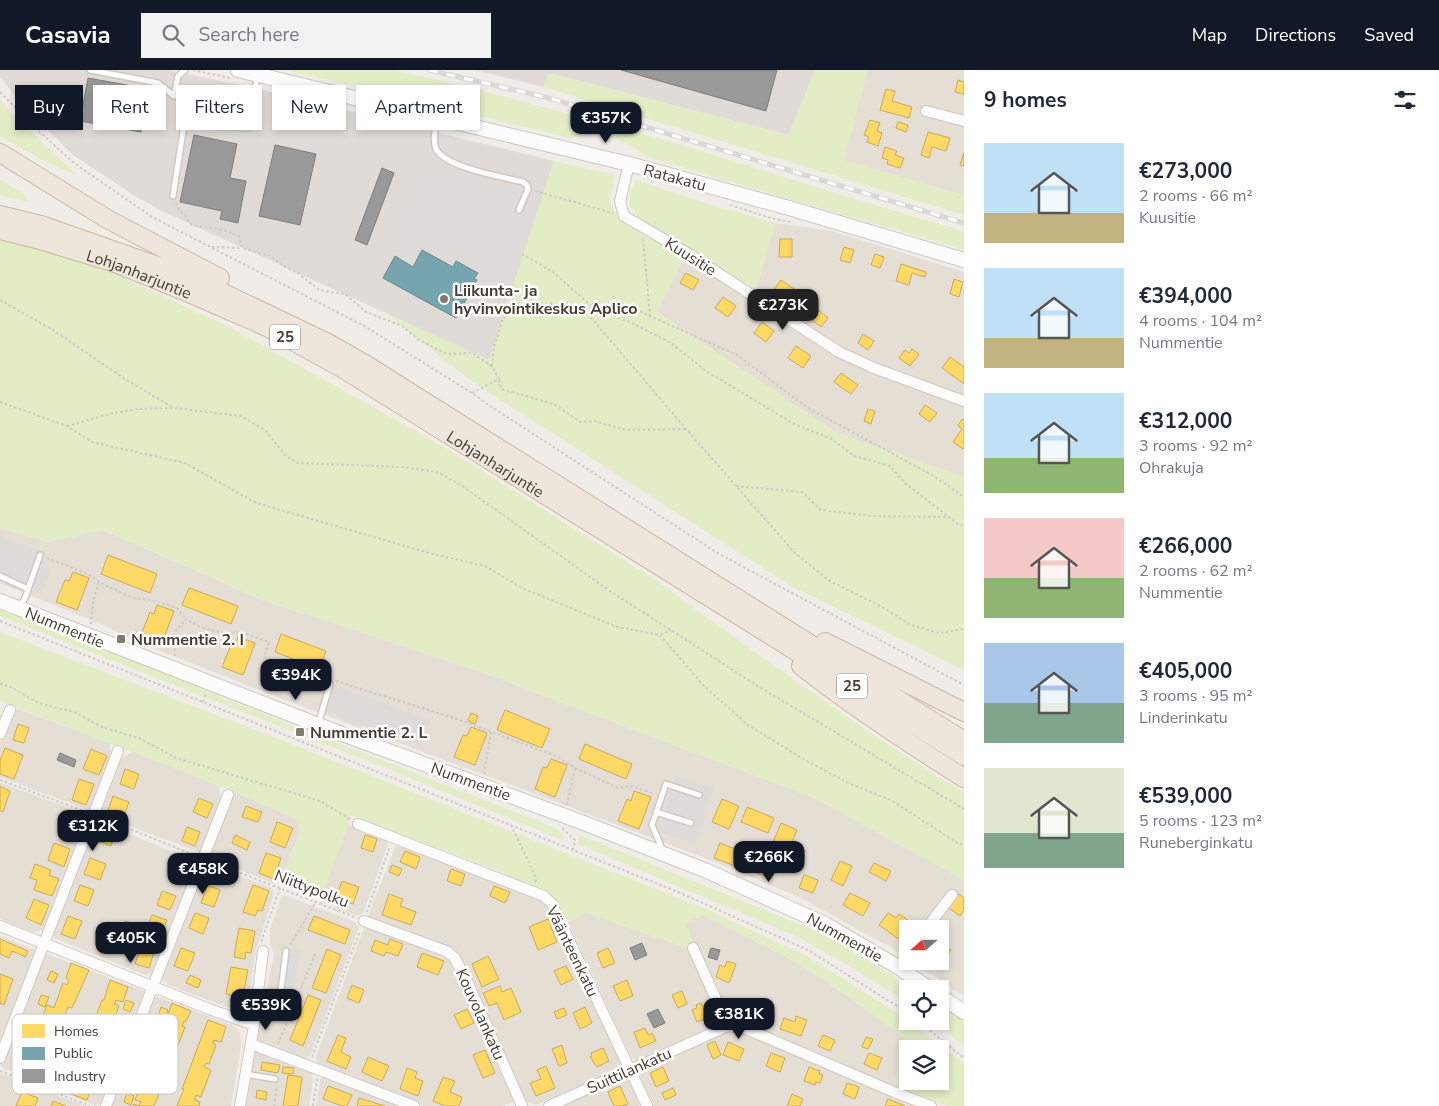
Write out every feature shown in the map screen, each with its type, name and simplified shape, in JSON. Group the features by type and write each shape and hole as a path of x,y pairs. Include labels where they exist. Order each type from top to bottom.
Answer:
{"highway":[{"path":"0,153 109,220 300,320 326,342"},
{"name":"Lohjanharjuntie","path":"0,215 42,225 192,278 326,342 365,364 964,756"},
{"name":"Lohjanharjuntie","path":"0,230 40,240 115,264 189,293 267,327 342,368 964,741"},
{"path":"743,610 964,712"},
{"path":"743,610 828,687 902,739 964,778"}],"street":[{"name":"Ratakatu","path":"238,70 356,98"},
{"path":"926,111 964,120"},
{"name":"Ratakatu","path":"480,128 629,164 789,208 964,260"},
{"path":"624,216 620,201 629,164"},
{"name":"Kuusitie","path":"624,216 689,254 838,352 874,368 964,401"},
{"name":"Nummentie","path":"0,601 318,725 566,812 741,886 825,924 917,980"},
{"path":"0,734 10,710"},
{"path":"17,1014 118,751"},
{"path":"143,1014 228,795"},
{"name":"Väänteenkatu","path":"358,824 544,896 552,904 647,1106"},
{"path":"933,920 952,895"},
{"name":"Kouvolankatu","path":"364,921 446,951 454,957 467,981 522,1106"},
{"path":"0,926 254,1025"},
{"path":"693,948 728,1026 744,1028 931,1106"},
{"path":"240,1106 254,1025 263,952"},
{"path":"949,1002 964,1012"},
{"name":"Suittilankatu","path":"549,1106 728,1026"},
{"path":"0,1058 12,1027"},
{"path":"250,1044 414,1106"},
{"path":"106,1106 111,1094"}],"lane":[{"path":"90,70 158,83 174,96 178,76 185,70"},
{"path":"173,196 183,130"},
{"path":"436,130 435,145 437,151 448,160 461,166 523,182 527,185 528,190 519,210"},
{"path":"19,609 40,555"},
{"path":"0,576 28,589"},
{"path":"318,725 330,684"},
{"path":"665,854 652,825 666,784 699,795"},
{"path":"656,812 691,823"},
{"path":"257,999 274,997 281,990 286,951"},
{"path":"245,1074 275,1079"}],"path":[{"path":"0,92 74,163 152,217 366,327 472,393 719,554 964,685"},
{"path":"174,96 176,102"},
{"path":"528,190 624,216"},
{"path":"173,196 179,209 192,225 224,230 239,236 242,248"},
{"path":"642,226 650,316"},
{"path":"210,246 242,248 271,256 283,266 298,273 319,290 345,294 366,312 402,326 420,340 447,354 472,353 492,366 501,389 554,404 580,422 594,421 626,430 686,429"},
{"path":"522,254 553,272 596,310"},
{"path":"492,366 494,347 503,318 523,299 545,304 568,303 596,310 630,322 671,342 706,371 794,424 832,440 854,456 890,466 906,484 948,517 958,524 964,525"},
{"path":"0,300 53,330 125,379 173,408"},
{"path":"596,310 621,304 737,355 808,408 932,475 964,497"},
{"path":"581,306 794,552 828,580 884,608 911,625 939,633 964,630"},
{"path":"472,393 499,380"},
{"path":"0,402 67,426 92,442 185,464 256,503 433,554 485,566 522,588 617,627 660,635 671,630"},
{"path":"67,426 113,413 139,409 173,408 241,416 266,430 286,456 298,463 402,467 437,472 461,486 607,589 756,686 964,810"},
{"path":"736,486 802,492 821,510 872,516 948,517"},
{"path":"40,555 90,574 99,581 133,598 151,600 177,608 186,619 202,628 228,634 241,632 268,642 264,657 330,684 335,680 460,720 556,756 575,768 618,788 631,786 661,797"},
{"path":"91,624 93,602 99,581"},
{"path":"175,662 174,633 186,619"},
{"path":"0,621 678,892 808,950 899,1007"},
{"path":"660,635 703,685 748,725 805,760 850,784 891,800 956,842 964,845"},
{"path":"0,684 9,686 38,703 74,712 102,727 141,740 176,758 320,801 358,824"},
{"path":"483,777 491,732"},
{"path":"573,850 575,840 564,830 563,826 575,768"},
{"name":"Niittypolku","path":"0,780 364,921"},
{"path":"511,825 535,876 535,892"},
{"path":"313,1106 314,1068 394,837"},
{"path":"262,935 280,888"},
{"path":"286,951 316,902"},
{"path":"275,1054 316,952"},
{"path":"274,997 281,1008 292,1012"},
{"path":"929,1030 964,1058"},
{"path":"0,1071 12,1076"},
{"path":"274,1106 277,1087 275,1079"},
{"path":"59,1094 90,1106"}],"shaded area":[{"path":"0,70 169,70 240,85 176,85 176,130 262,130 262,90 272,92 272,130 346,130 346,110 356,113 356,130 427,130 554,161 489,360 164,212 140,199 73,155 47,130 83,130 83,85 15,85 15,95 0,77"},
{"path":"5,70 72,70 69,85 5,74"},
{"path":"475,70 815,70 789,135 549,73 543,87"},
{"path":"868,70 964,70 964,195 843,160"},
{"path":"420,166 519,192 539,200 528,234 498,284 483,327 460,316 481,270 423,248 413,265 392,255"},
{"path":"775,223 832,231 964,272 964,477 837,433 657,312 684,258 753,301"},
{"path":"0,528 48,542 103,530 262,600 478,671 814,798 964,880 964,996 949,986 949,980 940,980 925,970 949,970 949,920 899,920 899,953 799,897 713,861 288,701 143,644 103,625 0,583"},
{"path":"0,536 40,551 51,572 41,593 0,574"},
{"path":"334,685 430,720 420,746 325,711"},
{"path":"18,709 110,743 111,756 91,809 88,810 0,777 0,743 10,715"},
{"path":"134,752 219,786 221,797 202,849 199,852 101,814 100,811 121,760"},
{"path":"675,776 714,788 696,844 658,832"},
{"path":"0,783 78,811 87,819 87,824 46,924 39,931 33,932 0,919"},
{"path":"235,792 298,822 300,832 279,883 273,883 210,857"},
{"path":"98,821 197,862 153,971 149,974 145,975 56,939 54,936 53,932 95,823"},
{"path":"348,824 384,837 388,844 364,911 356,916 322,901 320,897"},
{"path":"396,845 535,896 544,903 551,911 620,1058 621,1064 618,1069 536,1105 526,1101 459,955 454,949 368,916"},
{"path":"210,865 272,888 274,894 255,954 247,1006 242,1011 168,985 162,976 204,868"},
{"path":"284,895 355,922 359,927 311,1054 306,1059 258,1042 257,1038 274,954 270,944 270,929 281,897"},
{"path":"586,913 688,948 719,1013 718,1023 637,1060 631,1057 568,922"},
{"path":"702,915 786,957 820,977 909,1040 899,1040 899,1069 892,1087 730,1019 684,923"},
{"path":"365,925 440,953 450,959 517,1100 503,1106 424,1106 325,1069 318,1064 317,1054"},
{"path":"0,936 37,952 0,1046"},
{"path":"290,949 300,950 291,1007 282,1006"},
{"path":"47,954 144,991 145,994 137,1014 20,1014 43,956"},
{"path":"158,997 234,1026 240,1032 241,1046 231,1106 112,1106 117,1094 178,1094 178,1014 148,1014 154,998"},
{"path":"730,1031 742,1033 917,1106 653,1106 638,1071"},
{"path":"12,1034 12,1072 3,1068 1,1061"},
{"path":"259,1051 312,1073 313,1080 309,1106 246,1106 254,1055"},
{"path":"0,1073 12,1078 12,1094 54,1094 85,1106 0,1106"},
{"path":"322,1077 325,1077 403,1106 316,1106"},
{"path":"625,1077 628,1079 640,1106 557,1106"},
{"path":"67,1094 106,1094 103,1101 98,1105"}],"green space":[{"path":"287,70 395,70 457,85 356,85 356,87"},
{"path":"815,70 868,70 844,160 964,195 964,215 543,87 548,73 788,135"},
{"path":"480,91 685,146 964,231 964,250 650,158 614,138 587,135 570,138 480,116"},
{"path":"0,99 15,117 15,130 29,130 77,175 42,160 0,136"},
{"path":"554,161 615,175 610,200 618,220 684,258 657,312 837,433 964,477 964,670 793,587 471,381 386,313 489,360"},
{"path":"0,180 26,195 28,202 0,195"},
{"path":"636,180 701,202 775,223 756,290 638,217 631,207 629,200"},
{"path":"0,238 107,270 231,328 441,445 654,579 872,734 964,793 964,880 814,798 478,671 262,600 104,530 48,542 0,528"},
{"path":"0,609 555,828 562,835 563,840 386,768 2,617 0,616"},
{"path":"0,632 271,736 706,909 809,957 899,1014 899,1030 920,1030 933,1040 908,1040 820,977 786,957 703,915 685,923 695,945 688,948 586,913 568,922 552,897 544,890 351,815 320,897 287,887 281,880 300,832 300,826 295,819 235,792 0,701"},
{"path":"580,835 831,937 900,980 899,997 796,936 578,844"},
{"path":"949,1010 964,1019 964,1046 944,1030 949,1030"},
{"path":"949,1052 964,1063 964,1106 949,1106 901,1090 949,1090"},
{"path":"899,1068 899,1089 892,1087"}],"building: Homes":[{"path":"958,80 964,82 964,94 955,92"},
{"path":"886,89 895,91 892,101 912,107 909,118 880,110"},
{"path":"870,120 880,123 877,131 882,133 878,146 867,142 869,137 864,135"},
{"path":"898,122 908,125 906,132 896,128"},
{"path":"928,132 950,138 946,151 932,147 929,158 921,155"},
{"path":"885,147 897,151 895,155 904,158 900,168 887,164 888,160 882,158"},
{"path":"964,153 964,166 960,165"},
{"path":"780,239 792,239 792,257 779,257"},
{"path":"844,247 854,250 850,263 840,260"},
{"path":"875,254 884,257 880,268 871,265"},
{"path":"901,264 926,272 925,277 912,273 909,285 896,281"},
{"path":"686,273 699,280 693,290 680,283"},
{"path":"954,279 963,282 959,297 950,294"},
{"path":"781,280 797,291 787,304 772,293"},
{"path":"723,297 736,306 728,317 715,308"},
{"path":"817,309 828,318 821,327 810,319"},
{"path":"762,322 774,331 766,342 754,333"},
{"path":"863,334 874,341 868,350 858,343"},
{"path":"796,346 811,356 803,368 788,358"},
{"path":"912,349 919,354 910,366 899,358 905,350 909,353"},
{"path":"950,357 964,367 964,384 942,368"},
{"path":"841,373 858,385 851,394 834,382"},
{"path":"925,405 937,413 930,422 919,414"},
{"path":"868,409 875,411 871,424 864,421"},
{"path":"962,419 964,420 963,449 953,442 962,429 958,426"},
{"path":"108,555 157,574 150,593 101,574"},
{"path":"73,572 89,578 77,610 56,602 65,580 69,581"},
{"path":"189,588 238,606 231,624 182,605"},
{"path":"157,605 174,611 162,643 141,635 150,612 154,614"},
{"path":"281,634 326,651 319,669 275,652"},
{"path":"238,637 255,643 243,675 222,667 231,645 235,646"},
{"path":"505,710 550,729 542,748 497,730"},
{"path":"471,713 478,716 475,724 468,721"},
{"path":"18,724 29,728 24,743 13,740"},
{"path":"471,727 487,733 475,765 454,757 463,735 467,736"},
{"path":"585,744 632,764 626,779 579,759"},
{"path":"5,748 23,755 14,779 0,774 0,761"},
{"path":"91,749 107,756 99,775 83,769"},
{"path":"551,759 567,765 555,797 535,789 543,767 547,768"},
{"path":"125,769 139,774 134,789 120,784"},
{"path":"79,779 94,784 86,805 72,800"},
{"path":"0,786 10,791 3,812 0,810"},
{"path":"634,791 651,797 639,829 618,821 627,799 631,801"},
{"path":"113,796 129,802 123,819 107,813"},
{"path":"199,798 213,804 207,818 193,812"},
{"path":"722,799 739,806 729,829 712,822"},
{"path":"246,806 262,812 258,822 242,817"},
{"path":"747,807 774,818 768,833 741,822"},
{"path":"66,813 82,819 74,839 58,833"},
{"path":"277,822 293,828 285,848 270,842"},
{"path":"781,823 797,830 788,852 772,845"},
{"path":"101,826 116,831 111,846 96,840"},
{"path":"187,827 200,832 195,846 182,841"},
{"path":"235,835 250,842 247,850 232,843"},
{"path":"365,835 377,839 373,852 361,848"},
{"path":"54,843 70,849 64,867 48,860"},
{"path":"720,843 740,851 735,866 714,858"},
{"path":"405,851 420,857 416,869 400,862"},
{"path":"266,853 281,858 274,879 259,873"},
{"path":"176,855 190,862 183,880 168,874"},
{"path":"757,855 776,862 770,878 752,871"},
{"path":"90,858 106,864 100,880 84,874"},
{"path":"840,861 852,866 843,886 831,880"},
{"path":"874,863 891,871 886,881 869,872"},
{"path":"35,864 51,870 49,875 59,879 52,896 34,890 37,880 30,878"},
{"path":"392,865 402,869 399,876 389,872"},
{"path":"451,869 465,874 461,886 447,881"},
{"path":"804,875 818,880 813,893 799,888"},
{"path":"342,881 359,887 353,904 336,898"},
{"path":"80,885 94,890 88,906 74,901"},
{"path":"207,885 220,890 214,907 201,903"},
{"path":"253,885 269,891 262,911 258,910 255,916 243,912"},
{"path":"494,886 510,892 505,903 490,896"},
{"path":"162,891 176,896 170,910 157,905"},
{"path":"850,893 870,903 863,916 843,905"},
{"path":"389,894 403,899 400,906 416,912 411,925 382,915"},
{"path":"959,894 964,898 964,910 960,916 949,908"},
{"path":"34,899 49,905 41,925 26,918"},
{"path":"195,913 209,918 203,934 189,928"},
{"path":"888,913 896,918 899,914 908,920 899,920 899,939 879,925"},
{"path":"152,915 167,920 160,937 145,932"},
{"path":"68,916 82,921 75,939 61,934"},
{"path":"314,916 350,930 345,944 308,930"},
{"path":"548,919 557,942 538,950 529,927"},
{"path":"125,921 137,925 134,933 122,930"},
{"path":"239,928 255,931 251,953 246,952 245,959 234,957"},
{"path":"121,932 134,935 131,944 119,940"},
{"path":"0,939 28,951 25,957 12,951 9,958 0,954"},
{"path":"390,939 403,944 398,956 386,952 384,956 371,951 375,940 388,945"},
{"path":"141,945 155,949 149,968 135,964"},
{"path":"181,948 195,953 188,971 174,966"},
{"path":"608,948 615,963 603,968 597,953"},
{"path":"327,949 341,955 326,993 312,988"},
{"path":"422,953 444,961 438,975 417,967"},
{"path":"488,956 499,979 482,987 472,964"},
{"path":"727,961 736,964 729,983 716,977 720,965 725,967"},
{"path":"71,963 89,970 72,1008 68,1007 65,1014 43,1014 47,1005 54,1008 63,983 67,985 69,980 66,978"},
{"path":"566,966 573,979 561,985 554,971"},
{"path":"231,967 248,970 244,990 239,989 238,997 226,994"},
{"path":"51,971 58,974 54,983 47,980"},
{"path":"0,974 13,979 4,1005 0,1003"},
{"path":"190,975 201,980 198,988 186,983"},
{"path":"110,980 128,987 123,1002 116,1000 115,1004 119,1006 116,1014 97,1014 102,1000 104,1000"},
{"path":"627,980 633,996 620,1001 613,986"},
{"path":"352,985 364,990 359,1003 347,998"},
{"path":"500,986 502,992 511,988 521,1012 504,1020 497,1003 489,1006 483,993"},
{"path":"682,991 687,1004 678,1008 672,995"},
{"path":"41,995 49,997 45,1007 38,1004"},
{"path":"308,995 321,1000 303,1046 290,1040"},
{"path":"126,1000 134,1003 130,1012 123,1009"},
{"path":"752,1001 765,1006 760,1020 746,1015"},
{"path":"268,1002 274,1003 273,1010 267,1009"},
{"path":"172,1003 191,1011 182,1026 185,1027 178,1045 178,1014 168,1014"},
{"path":"701,1003 702,1006 707,1004 712,1016 697,1022 692,1010"},
{"path":"161,1007 168,1010 167,1014 159,1014"},
{"path":"585,1007 592,1023 580,1029 573,1013"},
{"path":"564,1008 567,1015 557,1019 554,1012"},
{"path":"467,1009 474,1023 461,1029 454,1015"},
{"path":"796,1016 807,1020 801,1036 780,1029 784,1018 795,1022"},
{"path":"208,1020 226,1027 221,1042 214,1040 213,1044 216,1045 209,1064 206,1063 204,1067 211,1070 201,1097 196,1095 195,1100 200,1102 199,1106 177,1106 184,1089 182,1089"},
{"path":"645,1028 648,1035 652,1033 656,1041 640,1048 634,1032"},
{"path":"338,1035 346,1038 341,1052 351,1057 346,1069 327,1061"},
{"path":"823,1035 835,1040 830,1051 818,1046"},
{"path":"866,1037 873,1039 868,1049 862,1047"},
{"path":"715,1041 721,1055 713,1059 707,1045"},
{"path":"728,1042 744,1049 739,1061 723,1055"},
{"path":"562,1045 567,1063 559,1066 552,1049"},
{"path":"603,1048 609,1061 597,1067 590,1057 592,1056 591,1053"},
{"path":"485,1050 495,1073 483,1078 473,1055"},
{"path":"771,1053 785,1058 780,1072 766,1066"},
{"path":"869,1053 882,1058 877,1070 864,1064"},
{"path":"368,1057 389,1066 382,1081 362,1072"},
{"path":"262,1062 280,1065 278,1073 261,1070"},
{"path":"546,1066 555,1088 536,1096 530,1083 541,1079 537,1070"},
{"path":"283,1067 294,1068 293,1074 282,1073"},
{"path":"663,1067 669,1081 656,1087 650,1073"},
{"path":"809,1067 820,1071 819,1074 823,1075 820,1083 816,1082 815,1085 804,1081"},
{"path":"407,1068 417,1072 415,1078 423,1081 418,1096 400,1089"},
{"path":"288,1075 302,1077 298,1106 283,1106"},
{"path":"443,1077 455,1081 450,1092 462,1097 459,1106 445,1106 433,1101"},
{"path":"847,1083 859,1087 855,1099 843,1094"},
{"path":"328,1086 352,1095 347,1106 323,1099"},
{"path":"620,1086 628,1104 614,1106 608,1092"},
{"path":"673,1088 676,1095 665,1100 662,1093"},
{"path":"257,1090 267,1092 266,1100 256,1098"},
{"path":"21,1094 38,1098 35,1106 16,1106"},
{"path":"71,1094 89,1094 87,1100"},
{"path":"127,1094 134,1096 131,1105 124,1102"},
{"path":"137,1094 159,1094 154,1106 139,1106 141,1102 135,1100"},
{"path":"792,1094 803,1099 800,1106 787,1106"},
{"path":"359,1098 385,1106 357,1106"},
{"path":"888,1099 905,1106 885,1106"},
{"path":"53,1101 66,1106 51,1106"}],"building: Public":[{"name":"Liikunta- ja hyvinvointikeskus Aplico","path":"422,250 453,267 456,261 478,273 474,279 477,280 456,318 383,278 395,256 413,267"}],"building: Industry":[{"path":"621,70 777,70 766,111"},
{"path":"88,78 127,85 93,85 93,123 83,122 83,105"},
{"path":"194,135 237,144 230,178 246,181 238,223 220,219 222,211 180,202"},
{"path":"275,145 316,154 300,225 259,216"},
{"path":"382,168 394,173 367,245 355,240"},
{"path":"60,753 76,760 74,767 57,760"},
{"path":"642,943 647,955 635,960 630,948"},
{"path":"711,948 720,950 717,960 708,957"},
{"path":"658,1009 665,1023 654,1028 647,1014"}],"railway":[{"path":"429,70 549,98 964,223"}],"place":[{"name":"Liikunta- ja hyvinvointikeskus Aplico","path":"444,299"},
{"name":"Nummentie 2. I","path":"121,639"},
{"name":"Nummentie 2. L","path":"300,732"}]}
